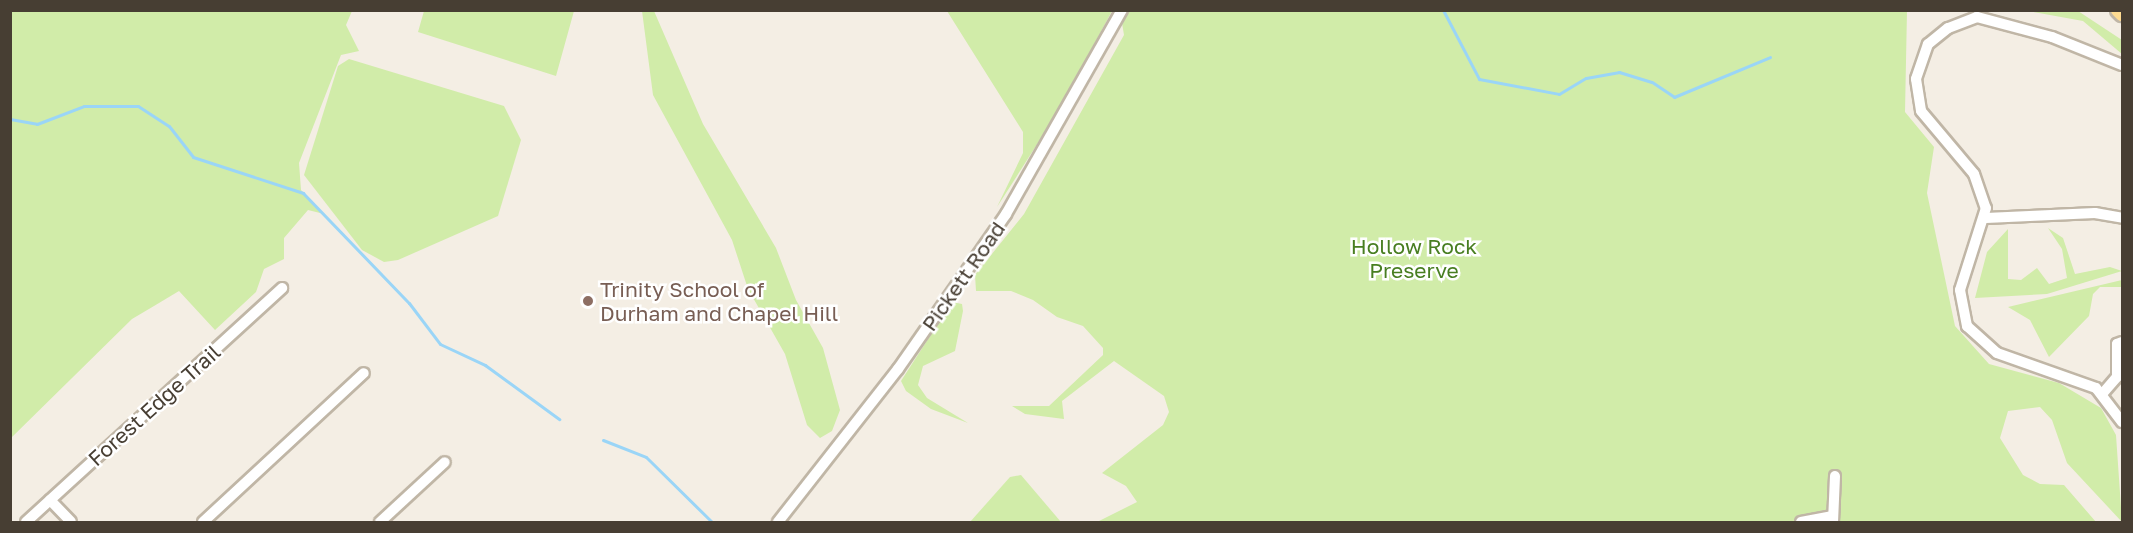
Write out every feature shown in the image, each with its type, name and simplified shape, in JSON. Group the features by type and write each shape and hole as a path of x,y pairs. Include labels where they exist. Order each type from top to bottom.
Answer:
{"main road":[{"path":"2118,10 2122,14"}],"street":[{"name":"Pickett Road","path":"778,522 898,369 1006,214 1122,10"},
{"path":"2122,65 2080,46 1985,17 1959,23 1928,44 1916,79 1919,105 1974,174 1986,219 1960,290 1967,326 1997,353 2103,393 2122,422"},
{"path":"1986,219 2094,213 2122,218"},
{"name":"Forest Edge Trail","path":"26,522 282,288"},
{"path":"2103,393 2116,377 2117,344 2122,342"},
{"path":"203,522 364,374"},
{"path":"380,522 445,462"},
{"path":"1801,522 1832,519 1835,476"},
{"path":"50,500 71,522"}],"green space":[{"path":"11,10 352,11 346,25 359,51 341,55 299,163 301,190 324,214 308,210 284,238 284,259 264,269 256,292 215,330 179,291 132,319 11,438"},
{"path":"424,10 574,11 556,76 418,32"},
{"path":"642,11 654,11 703,124 776,248 796,300 823,348 840,410 832,431 820,438 807,425 785,354 748,289 732,240 653,95"},
{"path":"947,11 1112,11 1059,110 997,207 1023,153 1023,132"},
{"name":"Hollow Rock Preserve","path":"1120,11 1907,11 1905,112 1934,147 1927,193 1955,326 1989,364 2059,383 2101,408 2116,435 2122,522 2067,463 2052,420 2040,407 2008,411 2000,438 2023,475 2040,484 2064,485 2096,522 1097,522 1137,502 1126,486 1102,473 1163,425 1169,412 1164,396 1114,361 1062,401 1064,419 1025,414 1012,406 1049,406 1103,355 1103,348 1083,326 1057,317 1033,300 1011,291 976,291 975,275 1024,214 1124,35"},
{"path":"2028,11 2078,11 2122,40 2122,54 2083,21"},
{"path":"349,59 504,106 521,140 498,216 398,260 384,262 362,250 304,175 338,66"},
{"path":"2048,228 2063,238 2075,274 2110,267 2122,271 2047,294 1975,298 1987,252 2008,229 2008,279 2021,280 2037,268 2049,284 2067,278 2062,249"},
{"path":"2122,280 2122,287 2100,287 2093,294 2089,316 2049,357 2030,320 2008,307"},
{"path":"952,302 962,304 963,311 955,351 923,366 918,385 927,398 968,423 931,409 906,391 901,381"},
{"path":"1021,475 1061,522 970,522 1010,477"}],"waterway":[{"path":"1443,10 1479,79 1559,94 1586,78 1619,72 1652,82 1674,97 1770,57"},
{"path":"10,119 37,124 84,106 138,106 169,126 193,157 303,193 409,303 440,344 485,365 559,419"},
{"path":"603,440 646,457 712,522"}],"place":[{"name":"Trinity School of Durham and Chapel Hill","path":"588,301"}]}
